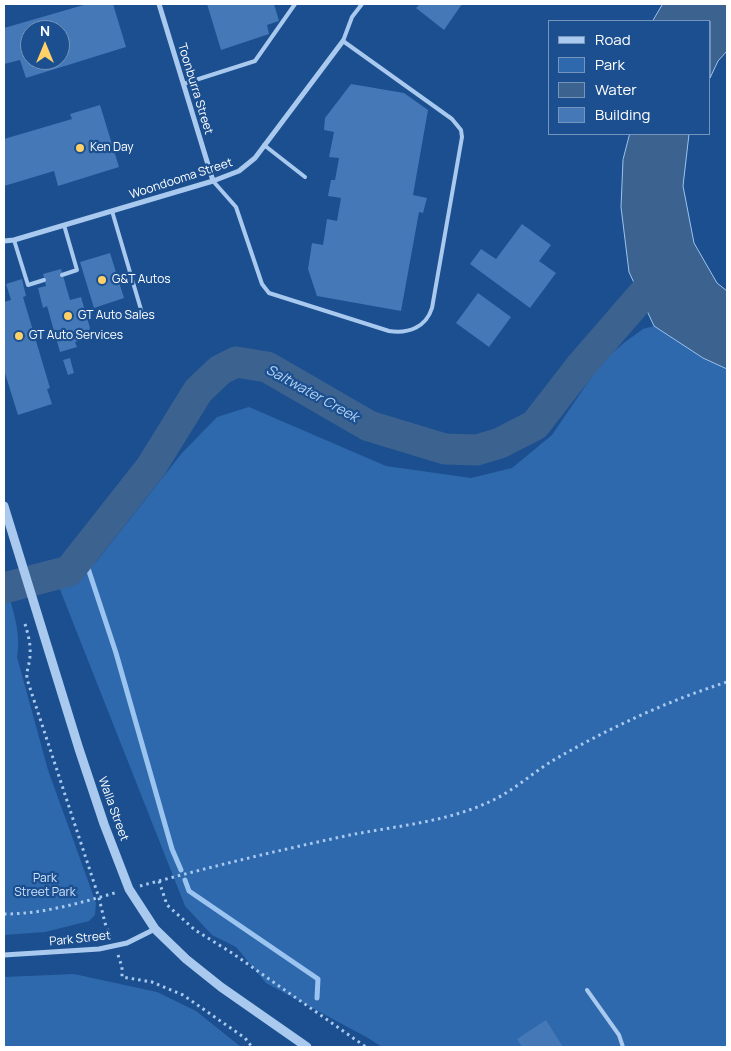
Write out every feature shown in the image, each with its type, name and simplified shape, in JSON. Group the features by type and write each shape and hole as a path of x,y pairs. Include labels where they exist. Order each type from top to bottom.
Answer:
{"street":[{"name":"Toonburra Street","path":"159,4 213,181"},
{"name":"Woondooma Street","path":"4,241 14,240 213,181 247,166 343,41"},
{"name":"Woondooma Street","path":"4,246 14,240"},
{"name":"Walla Street","path":"4,506 104,824 130,889 142,911 155,929 186,959 221,987 307,1047"},
{"name":"Park Street","path":"4,955 99,950 127,942 155,929"}],"lane":[{"path":"183,84 256,61 295,4"},
{"name":"Woondooma Street","path":"343,41 352,17 362,4"},
{"path":"213,181 236,207 262,284 269,293 389,331 409,330 425,322 432,308 461,146 461,130 452,119 343,41"},
{"path":"264,145 305,177"},
{"path":"112,211 142,313"},
{"path":"62,274 78,270 64,225"},
{"path":"14,240 28,285 44,280"},
{"path":"587,990 619,1035 623,1047"}],"path":[{"path":"24,618 30,642 27,679 99,898 105,923 121,962 122,977 152,982 183,995 245,1038 252,1047"},
{"path":"147,884 277,850 432,820 490,802 552,761 625,723 673,702 727,682"},
{"path":"159,881 167,905 195,930 232,953 366,1047"},
{"path":"4,914 55,909 115,893"}],"green space":[{"path":"654,326 703,358 727,369 727,1047 382,1047 266,983 236,947 212,935 185,906 59,587 96,562 182,453 217,417 249,407 386,466 471,478 512,468 552,435 601,363 643,329"},
{"name":"Park Street Park","path":"4,579 17,628 17,657 48,770 96,903 95,915 89,921 45,932 4,935"},
{"path":"74,974 157,992 196,1011 241,1047 4,1047 4,977"}],"water":[{"path":"663,4 727,4 727,51 718,61 711,76 711,20 654,20"},
{"path":"630,135 689,135 683,186 694,243 717,283 727,291 727,369 703,358 654,326 629,272 621,207 623,160"}],"building":[{"path":"87,4 113,4 126,47 70,64 70,20 32,20"},
{"path":"207,4 274,4 279,21 267,25 269,34 221,50"},
{"path":"420,4 462,4 444,30 416,8"},
{"path":"20,23 20,60 4,64 4,28"},
{"path":"23,70 52,70 26,78"},
{"path":"351,84 404,93 428,110 413,195 427,198 423,213 419,212 401,311 317,296 308,269 312,243 323,245 327,219 337,221 341,198 328,196 331,180 335,180 339,158 329,157 334,132 324,130 325,118"},
{"name":"Ken Day","path":"100,105 119,167 58,186 54,171 4,186 4,139 72,119 70,114"},
{"path":"522,224 551,245 539,261 556,273 530,308 470,264 481,249 496,259"},
{"name":"G&T Autos","path":"110,253 124,298 94,308 80,262"},
{"path":"61,269 70,300 81,297 90,328 85,339 75,342 77,347 60,352 47,306 43,308 38,288 46,286 43,274"},
{"name":"GT Auto Services","path":"22,279 26,296 23,297 50,388 47,389 52,404 18,415 4,370 4,302 11,300 6,284"},
{"path":"478,293 511,317 489,347 456,323"},
{"path":"70,358 74,373 68,375 63,360"},
{"path":"546,1020 563,1047 522,1047 517,1039"}],"waterway":[{"name":"Saltwater Creek","path":"4,588 69,571 151,467 198,391 220,370 236,362 267,367 369,426 445,449 477,450 500,443 535,425 580,367 651,285"},
{"path":"83,553 116,653 172,849 181,870"},
{"path":"185,880 189,891 318,979 317,998"}],"place":[{"name":"Ken Day","path":"80,148"},
{"name":"G&T Autos","path":"102,280"},
{"name":"GT Auto Sales","path":"68,316"},
{"name":"GT Auto Services","path":"19,336"}]}
